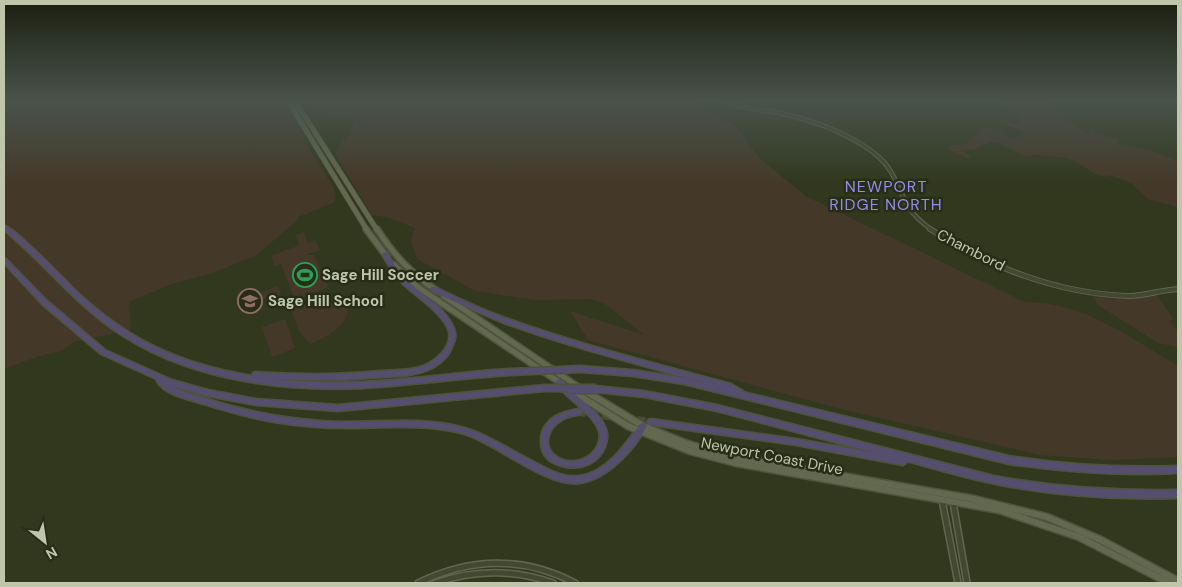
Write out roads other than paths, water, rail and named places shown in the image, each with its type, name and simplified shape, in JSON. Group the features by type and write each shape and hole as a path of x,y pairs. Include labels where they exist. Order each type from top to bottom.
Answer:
{"highway":[{"path":"4,227 112,326 150,348 192,365 236,376 285,383 330,386 408,382 511,372 580,369 633,373 684,381 1009,460 1054,467 1106,471 1178,470"},
{"path":"236,376 345,378 413,372 426,368 438,361 450,345 451,328 439,313 400,278 385,254"},
{"path":"4,260 44,302 104,352 171,384 231,398 288,405 338,408 545,388 596,389 644,394 717,408 948,469 1039,489 1102,494 1178,494"},
{"path":"433,289 465,305 533,329 731,387 745,396"},
{"path":"156,377 166,387 184,395 233,411 263,418 304,424 457,428 479,436 555,475 569,480 580,479 604,469 627,449 641,429"},
{"path":"559,382 596,419 603,434 603,441 602,447 591,460 574,465 557,462 546,450 544,442 547,426 561,415 578,412"},
{"path":"651,422 798,442 948,469"}],"main road":[{"name":"Newport Coast Drive","path":"305,128 370,234 401,273 419,288 602,412 641,429 727,456 942,497 996,503 1047,517 1110,544 1178,581"},
{"name":"Newport Coast Drive","path":"312,128 388,248 409,271 641,429"},
{"name":"Newport Coast Drive","path":"952,498 999,510 1062,531 1131,562 1169,583"}],"street":[{"name":"Chambord","path":"827,128 868,149 884,162 895,176 911,210 935,232 962,248 1002,267 1046,283 1094,293 1129,296 1155,294 1177,288"},
{"path":"942,497 958,583"},
{"path":"952,498 967,583"},
{"path":"418,583 438,574 493,562 521,564 551,572 575,583"},
{"path":"435,583 458,576 490,571 519,573 553,583"}],"tunnel":[{"path":"578,412 651,422"}],"place":[{"name":"Sage Hill Soccer","path":"305,275"},
{"name":"Sage Hill School","path":"250,301"}],"district":[{"name":"NEWPORT RIDGE NORTH","path":"886,195"}]}
